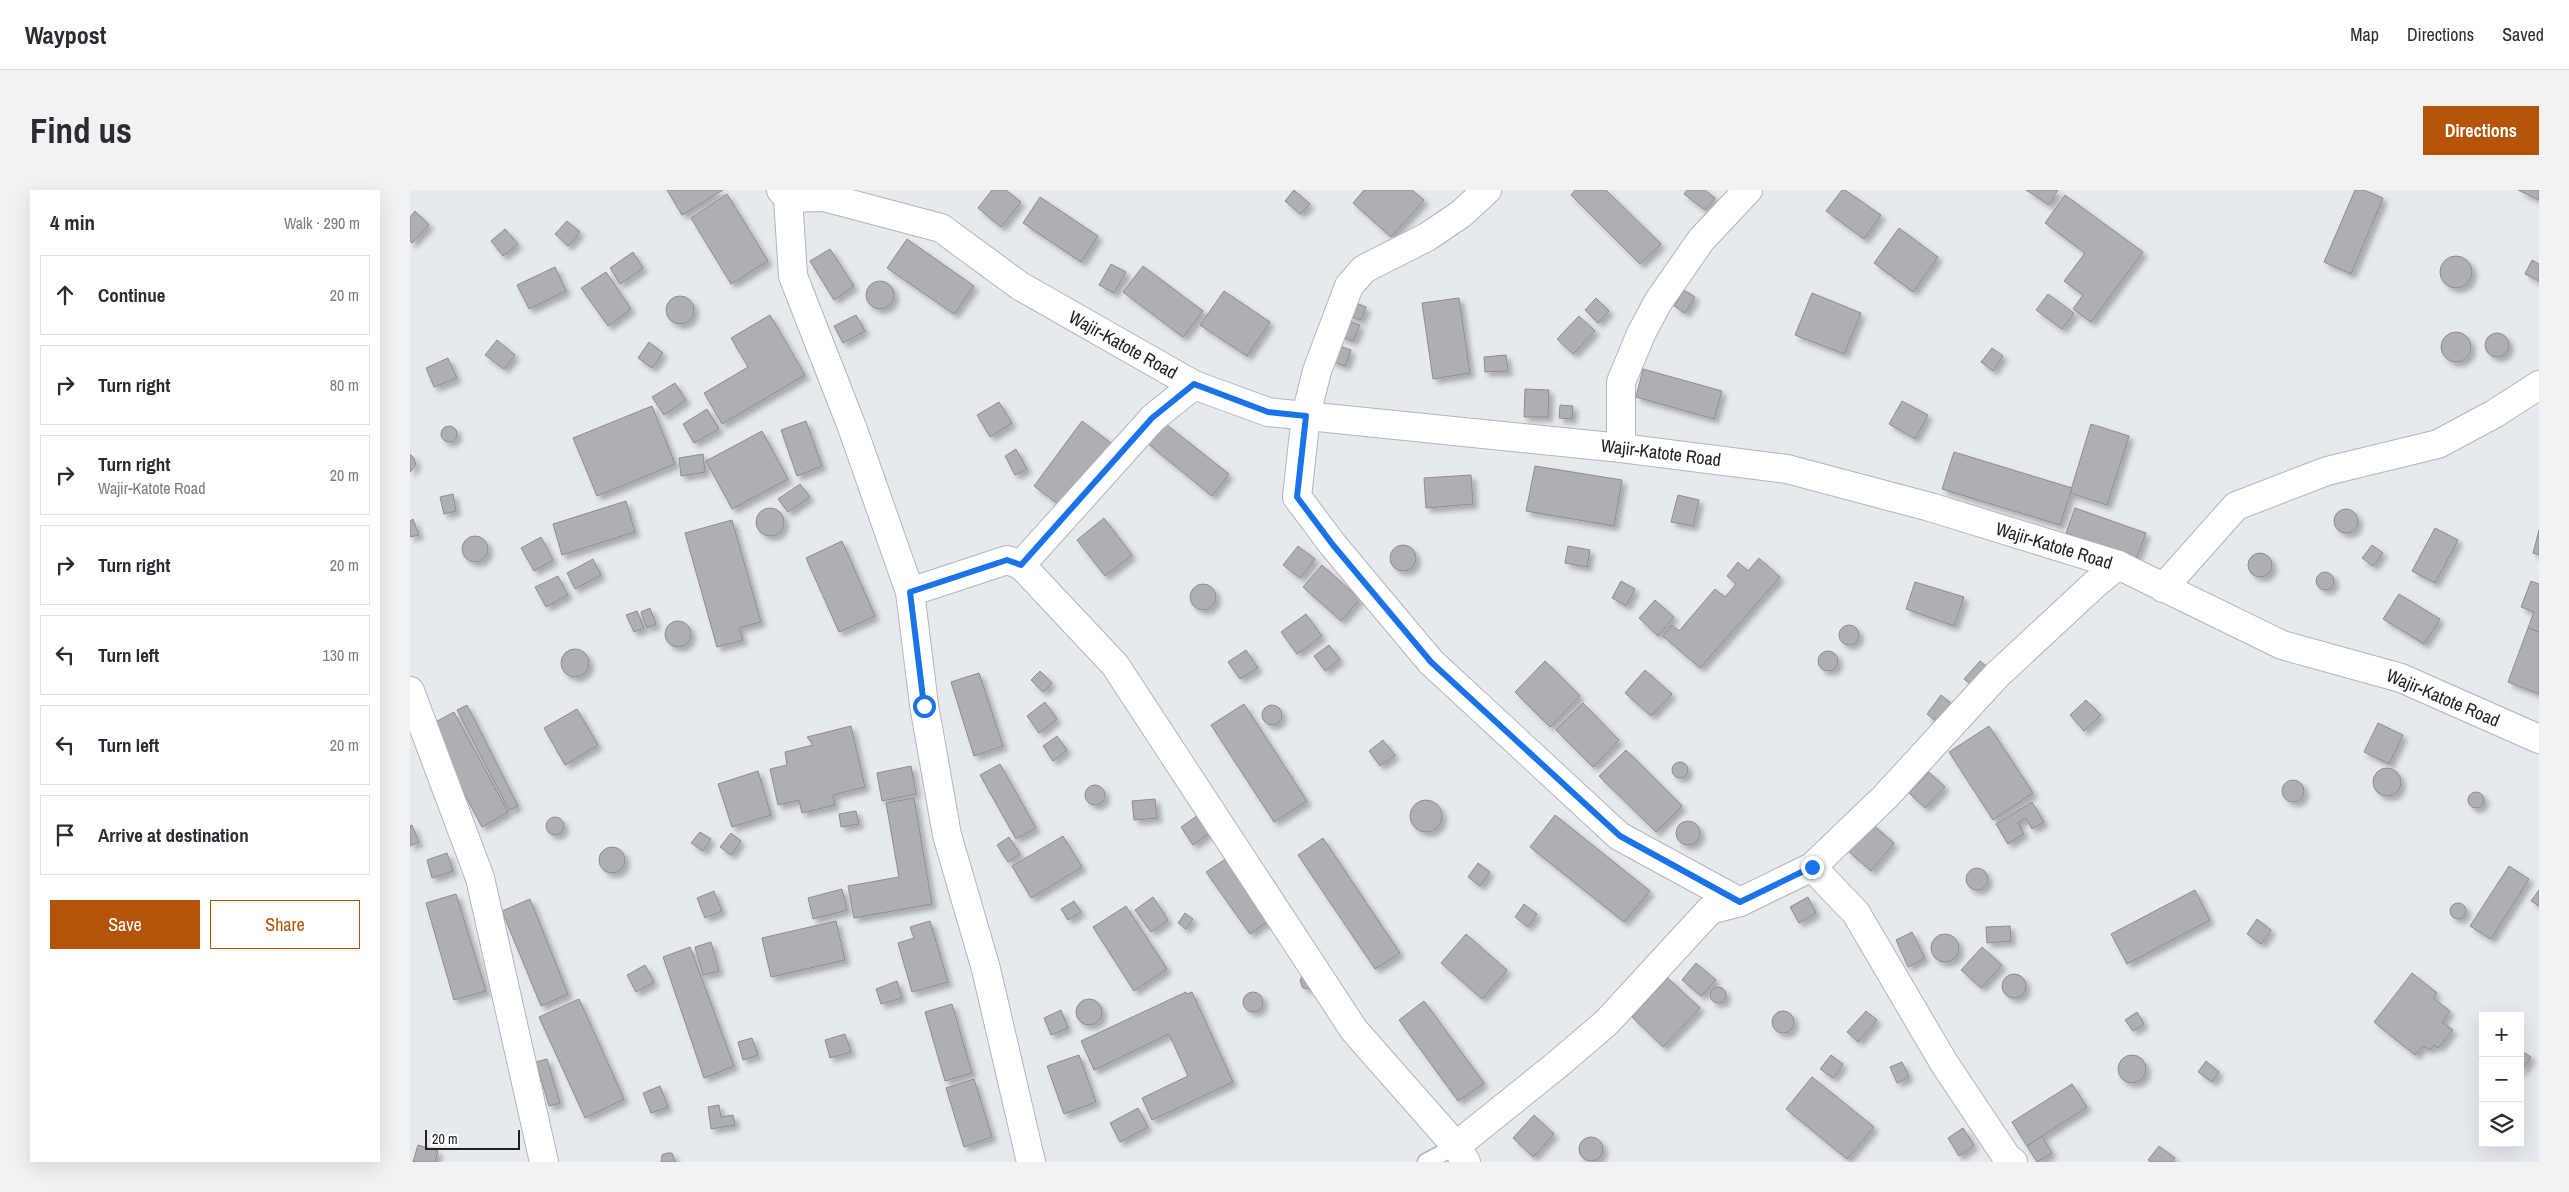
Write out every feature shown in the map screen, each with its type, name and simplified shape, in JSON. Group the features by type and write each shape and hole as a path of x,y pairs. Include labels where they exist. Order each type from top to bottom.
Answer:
{"street":[{"path":"1487,190 1461,214 1428,237 1364,269 1349,286 1317,371 1306,416 1297,497 1333,545 1431,662 1620,836 1740,902"},
{"path":"1621,448 1621,382 1641,334 1658,302 1701,240 1748,190"},
{"path":"785,194 793,276 852,427 910,592 924,706 947,835 986,969 1031,1162"},
{"name":"Wajir-Katote Road","path":"785,194 824,196 941,228 1020,286 1194,384 1268,412 1621,448 1786,469 1930,507 2118,565 2282,645 2401,678 2539,739"},
{"path":"1021,565 1152,418 1194,384"},
{"path":"2163,588 2236,506 2327,470 2438,444 2494,414 2539,385"},
{"path":"910,592 1007,560 1021,565 1115,665 1354,1030 1461,1154 1607,1022 1710,910 1740,902 1812,867 1885,797 1997,676 2095,584 2118,565"},
{"path":"410,691 480,878 544,1162"},
{"path":"1812,867 1856,913 1944,1063 2007,1161"}],"lane":[{"path":"1426,1162 1461,1154"}],"building":[{"path":"667,190 723,190 682,215"},
{"path":"992,190 1006,190 1021,202 1001,227 978,208"},
{"path":"1294,190 1310,204 1300,214 1285,201"},
{"path":"1364,190 1412,190 1424,200 1391,237 1353,203"},
{"path":"1575,190 1606,190 1661,244 1640,264 1571,195"},
{"path":"1687,190 1705,190 1715,198 1705,210 1684,194"},
{"path":"1842,190 1845,190 1881,215 1864,239 1826,211"},
{"path":"2026,190 2058,190 2049,205"},
{"path":"2355,190 2364,190 2383,198 2351,274 2324,262"},
{"path":"2518,190 2539,190 2539,200"},
{"path":"727,194 768,261 731,284 691,218"},
{"path":"2065,195 2143,252 2091,322 2073,309 2083,295 2064,281 2085,253 2045,223"},
{"path":"1040,197 1098,236 1081,262 1023,223"},
{"path":"415,211 429,225 412,243 410,241 410,217"},
{"path":"567,221 580,232 568,246 555,234"},
{"path":"1899,228 1938,257 1913,292 1874,263"},
{"path":"505,229 518,244 503,256 491,241"},
{"path":"907,239 974,286 954,314 887,268"},
{"path":"830,249 854,286 834,300 810,261"},
{"path":"633,252 643,268 620,284 610,268"},
{"path":"2456,256 2462,257 2467,261 2471,266 2471,278 2467,283 2462,287 2456,288 2450,287 2445,283 2441,278 2440,272 2441,266 2445,261 2450,257"},
{"path":"2532,260 2539,264 2539,281 2525,274"},
{"path":"1111,264 1126,272 1114,293 1099,285"},
{"path":"1143,266 1203,311 1183,337 1123,292"},
{"path":"555,267 566,291 529,309 517,285"},
{"path":"606,272 631,309 608,326 581,288"},
{"path":"880,281 890,285 894,295 890,305 880,309 870,305 866,295 870,285"},
{"path":"1684,290 1695,297 1685,313 1674,306"},
{"path":"1224,291 1270,322 1247,356 1200,325"},
{"path":"1812,293 1861,313 1844,354 1795,335"},
{"path":"2048,294 2074,313 2062,329 2036,310"},
{"path":"680,296 690,300 694,310 690,320 680,324 670,320 666,310 670,300"},
{"path":"1459,298 1470,373 1433,379 1422,303"},
{"path":"1596,298 1609,311 1598,323 1585,310"},
{"path":"1351,301 1366,307 1361,320 1346,315"},
{"path":"770,315 805,375 722,424 704,393 748,367 731,338"},
{"path":"856,315 865,331 843,343 834,326"},
{"path":"1579,316 1595,331 1573,354 1557,339"},
{"path":"1346,320 1360,325 1353,341 1340,337"},
{"path":"2456,332 2462,333 2470,341 2470,353 2462,361 2456,362 2450,361 2442,353 2441,347 2442,341 2450,333"},
{"path":"2497,333 2506,336 2509,345 2506,354 2497,357 2488,354 2485,345 2488,336"},
{"path":"497,340 515,355 504,369 485,355"},
{"path":"649,342 663,353 652,368 638,358"},
{"path":"1337,345 1351,350 1345,366 1331,361"},
{"path":"1992,348 2003,356 1993,371 1981,362"},
{"path":"1506,355 1508,371 1485,372 1484,357"},
{"path":"448,358 457,378 434,387 426,368"},
{"path":"1643,369 1722,391 1714,419 1636,397"},
{"path":"675,383 686,400 664,415 652,397"},
{"path":"1525,389 1549,390 1548,417 1524,417"},
{"path":"1902,401 1928,415 1915,439 1889,424"},
{"path":"999,402 1012,423 990,437 977,415"},
{"path":"1560,405 1573,406 1572,419 1559,418"},
{"path":"652,406 675,464 597,496 573,438"},
{"path":"707,409 719,429 694,443 683,424"},
{"path":"806,421 822,466 797,476 781,430"},
{"path":"1082,421 1111,443 1062,507 1034,486"},
{"path":"1163,422 1229,474 1212,496 1147,443"},
{"path":"2091,424 2129,436 2107,505 2070,493"},
{"path":"449,426 455,428 457,434 455,440 449,442 443,440 441,434 443,428"},
{"path":"762,431 788,479 732,509 706,461"},
{"path":"1016,449 1027,469 1015,475 1005,456"},
{"path":"1954,452 2072,488 2060,525 1942,489"},
{"path":"410,454 414,458 416,465 410,472"},
{"path":"703,454 705,472 681,476 679,458"},
{"path":"1535,466 1622,480 1614,526 1526,511"},
{"path":"1471,475 1473,504 1426,508 1424,478"},
{"path":"800,484 810,497 788,512 778,499"},
{"path":"453,494 456,511 444,514 440,497"},
{"path":"1678,495 1699,500 1693,526 1671,522"},
{"path":"626,501 635,532 562,555 553,524"},
{"path":"770,508 780,512 784,522 780,532 770,536 760,532 756,522 760,512"},
{"path":"2075,508 2146,533 2136,559 2066,533"},
{"path":"2346,509 2355,512 2358,521 2355,530 2346,533 2337,530 2334,521 2337,512"},
{"path":"1104,518 1132,555 1105,576 1077,540"},
{"path":"413,519 419,535 410,537 410,521"},
{"path":"732,520 761,622 739,628 743,640 717,647 685,533"},
{"path":"2435,528 2458,540 2435,583 2412,571"},
{"path":"2539,530 2539,555 2533,553"},
{"path":"475,536 484,540 488,549 484,558 475,562 466,558 462,549 466,540"},
{"path":"541,537 553,560 534,571 521,548"},
{"path":"842,541 875,616 839,632 806,558"},
{"path":"1403,545 1412,549 1416,558 1412,567 1403,571 1394,567 1390,558 1394,549"},
{"path":"2372,545 2383,553 2373,566 2362,558"},
{"path":"1298,546 1315,559 1300,578 1283,565"},
{"path":"1568,546 1590,550 1587,567 1565,563"},
{"path":"2260,553 2265,554 2271,560 2271,570 2265,576 2260,577 2255,576 2249,570 2248,565 2249,560 2255,554"},
{"path":"1759,558 1780,577 1700,668 1663,636 1672,625 1679,631 1715,589 1725,597 1736,584 1727,576 1738,562 1748,571"},
{"path":"593,559 601,575 575,589 567,573"},
{"path":"1322,565 1360,599 1341,621 1303,587"},
{"path":"2325,572 2331,575 2334,581 2331,587 2325,590 2319,587 2316,581 2319,575"},
{"path":"558,576 568,595 546,607 535,587"},
{"path":"1621,581 1635,589 1626,606 1612,598"},
{"path":"2531,581 2539,584 2539,632 2528,628 2534,612 2521,607"},
{"path":"1915,582 1964,597 1954,626 1906,609"},
{"path":"1203,584 1212,588 1216,597 1212,606 1203,610 1194,606 1190,597 1194,588"},
{"path":"2399,594 2440,619 2424,644 2383,619"},
{"path":"1655,600 1674,617 1658,636 1639,618"},
{"path":"650,608 656,624 647,628 641,612"},
{"path":"637,611 644,628 634,632 626,615"},
{"path":"1306,614 1322,636 1297,654 1281,632"},
{"path":"678,621 687,625 691,634 687,643 678,647 669,643 665,634 669,625"},
{"path":"1849,625 1856,628 1859,635 1856,642 1849,645 1842,642 1839,635 1842,628"},
{"path":"2528,628 2539,632 2539,694 2508,682"},
{"path":"1329,645 1340,659 1325,671 1314,656"},
{"path":"575,649 585,653 589,663 585,673 575,677 565,673 561,663 565,653"},
{"path":"1246,650 1258,668 1240,679 1228,662"},
{"path":"1828,651 1835,654 1838,661 1835,668 1828,671 1821,668 1818,661 1821,654"},
{"path":"1545,661 1580,696 1550,727 1515,692"},
{"path":"1980,661 1991,670 1975,688 1964,679"},
{"path":"1645,670 1672,694 1651,716 1625,693"},
{"path":"1040,671 1052,683 1043,692 1031,680"},
{"path":"979,673 1003,746 974,756 951,682"},
{"path":"1941,695 1952,704 1938,723 1927,714"},
{"path":"2086,700 2101,715 2084,731 2070,715"},
{"path":"1045,702 1057,719 1039,733 1027,716"},
{"path":"1583,703 1619,740 1593,767 1556,730"},
{"path":"1244,704 1307,801 1274,822 1211,725"},
{"path":"467,705 518,806 509,810 457,710"},
{"path":"1272,705 1279,708 1282,715 1279,722 1272,725 1265,722 1262,715 1265,708"},
{"path":"577,709 598,745 565,765 544,728"},
{"path":"454,712 508,812 482,827 428,726"},
{"path":"2378,723 2403,735 2389,764 2364,752"},
{"path":"851,726 865,787 833,795 835,805 802,813 799,800 778,805 770,769 787,765 785,752 813,745 807,737"},
{"path":"1989,726 2033,793 1993,820 1949,752"},
{"path":"1057,736 1067,750 1053,761 1043,746"},
{"path":"1383,740 1395,755 1380,766 1369,751"},
{"path":"1626,750 1682,806 1656,832 1599,776"},
{"path":"1680,762 1688,770 1680,778 1672,770"},
{"path":"1000,764 1036,828 1016,839 980,775"},
{"path":"911,766 916,794 882,801 877,773"},
{"path":"2387,768 2397,772 2401,782 2397,792 2387,796 2377,792 2373,782 2377,772"},
{"path":"758,771 771,815 732,827 718,784"},
{"path":"1929,772 1945,787 1925,808 1909,793"},
{"path":"2293,780 2301,783 2304,791 2301,799 2293,802 2285,799 2282,791 2285,783"},
{"path":"1095,785 1102,788 1105,795 1102,802 1095,805 1088,802 1085,795 1088,788"},
{"path":"2476,792 2484,800 2476,808 2468,800"},
{"path":"914,798 932,904 854,918 848,886 899,877 886,803"},
{"path":"1155,799 1157,818 1134,820 1132,801"},
{"path":"1426,800 1432,801 1437,805 1441,810 1441,822 1437,827 1432,831 1426,832 1420,831 1415,827 1411,822 1410,816 1411,810 1415,805 1420,801"},
{"path":"2032,802 2044,822 2032,829 2026,818 2018,823 2024,834 2008,844 1996,824"},
{"path":"856,811 859,824 841,827 839,814"},
{"path":"1201,813 1213,830 1193,845 1181,827"},
{"path":"1555,815 1650,891 1624,922 1530,847"},
{"path":"555,817 563,822 564,826 559,834 555,835 547,830 546,826 551,818"},
{"path":"1688,821 1697,824 1700,833 1697,842 1688,845 1679,842 1676,833 1679,824"},
{"path":"1870,822 1894,843 1871,871 1847,850"},
{"path":"412,825 419,842 410,846 410,826"},
{"path":"700,832 711,839 703,851 691,843"},
{"path":"731,833 741,841 731,855 720,847"},
{"path":"1063,836 1082,867 1031,898 1012,866"},
{"path":"1009,837 1020,854 1008,862 997,845"},
{"path":"1323,838 1400,953 1375,969 1298,855"},
{"path":"612,847 621,851 625,860 621,869 612,873 603,869 599,860 603,851"},
{"path":"447,853 453,871 432,878 427,860"},
{"path":"1230,856 1273,917 1250,934 1206,872"},
{"path":"1478,863 1490,872 1480,886 1468,877"},
{"path":"2509,866 2529,879 2491,939 2470,926"},
{"path":"1977,868 1985,871 1988,879 1985,887 1977,890 1969,887 1966,879 1969,871"},
{"path":"842,889 847,910 813,919 808,898"},
{"path":"2195,890 2210,920 2127,964 2111,934"},
{"path":"2539,890 2539,906 2531,901"},
{"path":"714,891 722,911 705,918 697,898"},
{"path":"456,894 486,991 454,1000 426,903"},
{"path":"1153,897 1168,920 1151,932 1135,910"},
{"path":"1808,897 1816,913 1799,923 1790,907"},
{"path":"530,899 568,994 541,1006 502,911"},
{"path":"1074,901 1081,912 1068,920 1061,909"},
{"path":"2458,903 2466,911 2458,919 2450,911"},
{"path":"1524,904 1537,914 1528,927 1515,917"},
{"path":"1126,906 1167,969 1134,991 1093,927"},
{"path":"1185,913 1193,919 1186,929 1178,923"},
{"path":"2257,919 2271,930 2261,944 2247,934"},
{"path":"836,921 845,960 771,977 762,938"},
{"path":"930,921 948,982 912,992 898,943 914,938 910,927"},
{"path":"2010,926 2011,941 1987,943 1986,927"},
{"path":"1912,932 1925,958 1908,967 1896,940"},
{"path":"1466,934 1507,970 1482,999 1441,963"},
{"path":"1945,934 1955,938 1959,948 1955,958 1945,962 1935,958 1931,948 1935,938"},
{"path":"711,942 719,971 703,975 695,947"},
{"path":"690,947 734,1066 704,1078 663,957"},
{"path":"1982,947 2002,965 1981,988 1961,970"},
{"path":"1696,963 1716,980 1701,996 1682,980"},
{"path":"645,965 654,982 636,992 627,975"},
{"path":"2412,973 2437,993 2433,998 2450,1011 2442,1022 2453,1030 2438,1048 2434,1045 2430,1050 2423,1046 2415,1055 2374,1022"},
{"path":"1306,974 1312,987 1310,989 1303,988 1300,981 1302,976"},
{"path":"2014,974 2022,978 2026,986 2022,994 2014,998 2006,994 2002,986 2006,978"},
{"path":"1668,978 1700,1008 1663,1047 1632,1017"},
{"path":"897,981 902,998 881,1004 876,989"},
{"path":"1718,987 1726,995 1718,1003 1710,995"},
{"path":"1186,992 1187,994 1192,992 1233,1082 1152,1120 1142,1098 1188,1076 1169,1034 1094,1070 1081,1041"},
{"path":"1253,992 1260,995 1263,1002 1260,1009 1253,1012 1246,1009 1243,1002 1246,995"},
{"path":"579,999 624,1099 585,1118 539,1017"},
{"path":"1089,999 1098,1003 1102,1012 1098,1021 1089,1025 1080,1021 1076,1012 1080,1003"},
{"path":"1424,1001 1484,1083 1458,1101 1399,1020"},
{"path":"952,1004 972,1073 945,1081 925,1012"},
{"path":"1061,1010 1068,1028 1051,1035 1044,1018"},
{"path":"1783,1011 1793,1018 1794,1022 1787,1032 1783,1033 1773,1026 1772,1022 1779,1012"},
{"path":"1866,1011 1877,1020 1858,1042 1847,1032"},
{"path":"2137,1012 2144,1024 2133,1031 2125,1020"},
{"path":"845,1034 851,1052 830,1058 825,1040"},
{"path":"752,1038 758,1055 743,1060 738,1042"},
{"path":"2524,1053 2531,1057 2524,1067"},
{"path":"1079,1055 1096,1102 1064,1114 1047,1066"},
{"path":"1831,1055 1843,1064 1833,1078 1820,1069"},
{"path":"2132,1055 2142,1059 2146,1069 2142,1079 2132,1083 2122,1079 2118,1069 2122,1059"},
{"path":"547,1059 560,1103 549,1106 536,1062"},
{"path":"2206,1061 2219,1072 2212,1082 2198,1072"},
{"path":"1902,1062 1909,1077 1897,1083 1890,1067"},
{"path":"1812,1077 1874,1127 1847,1159 1786,1109"},
{"path":"974,1079 992,1137 964,1147 946,1088"},
{"path":"2072,1084 2087,1107 2027,1146 2012,1122"},
{"path":"660,1086 668,1107 651,1113 643,1093"},
{"path":"719,1105 721,1117 733,1115 735,1125 711,1129 708,1107"},
{"path":"1138,1108 1148,1127 1120,1142 1110,1123"},
{"path":"1534,1115 1554,1134 1533,1157 1513,1138"},
{"path":"1963,1128 1974,1145 1959,1156 1948,1138"},
{"path":"2042,1136 2052,1153 2037,1162 2027,1146"},
{"path":"1591,1137 1600,1140 1603,1149 1600,1158 1591,1161 1582,1158 1579,1149 1582,1140"},
{"path":"418,1145 438,1151 435,1162 413,1162"},
{"path":"2159,1146 2175,1158 2172,1162 2151,1162 2148,1160"},
{"path":"672,1153 675,1162 661,1162 662,1155"}],"route":[{"path":"924,706 910,592 1007,560 1021,565 1152,418 1194,384 1268,412 1306,416 1297,497 1333,545 1431,662 1620,836 1740,902 1812,867"}]}
